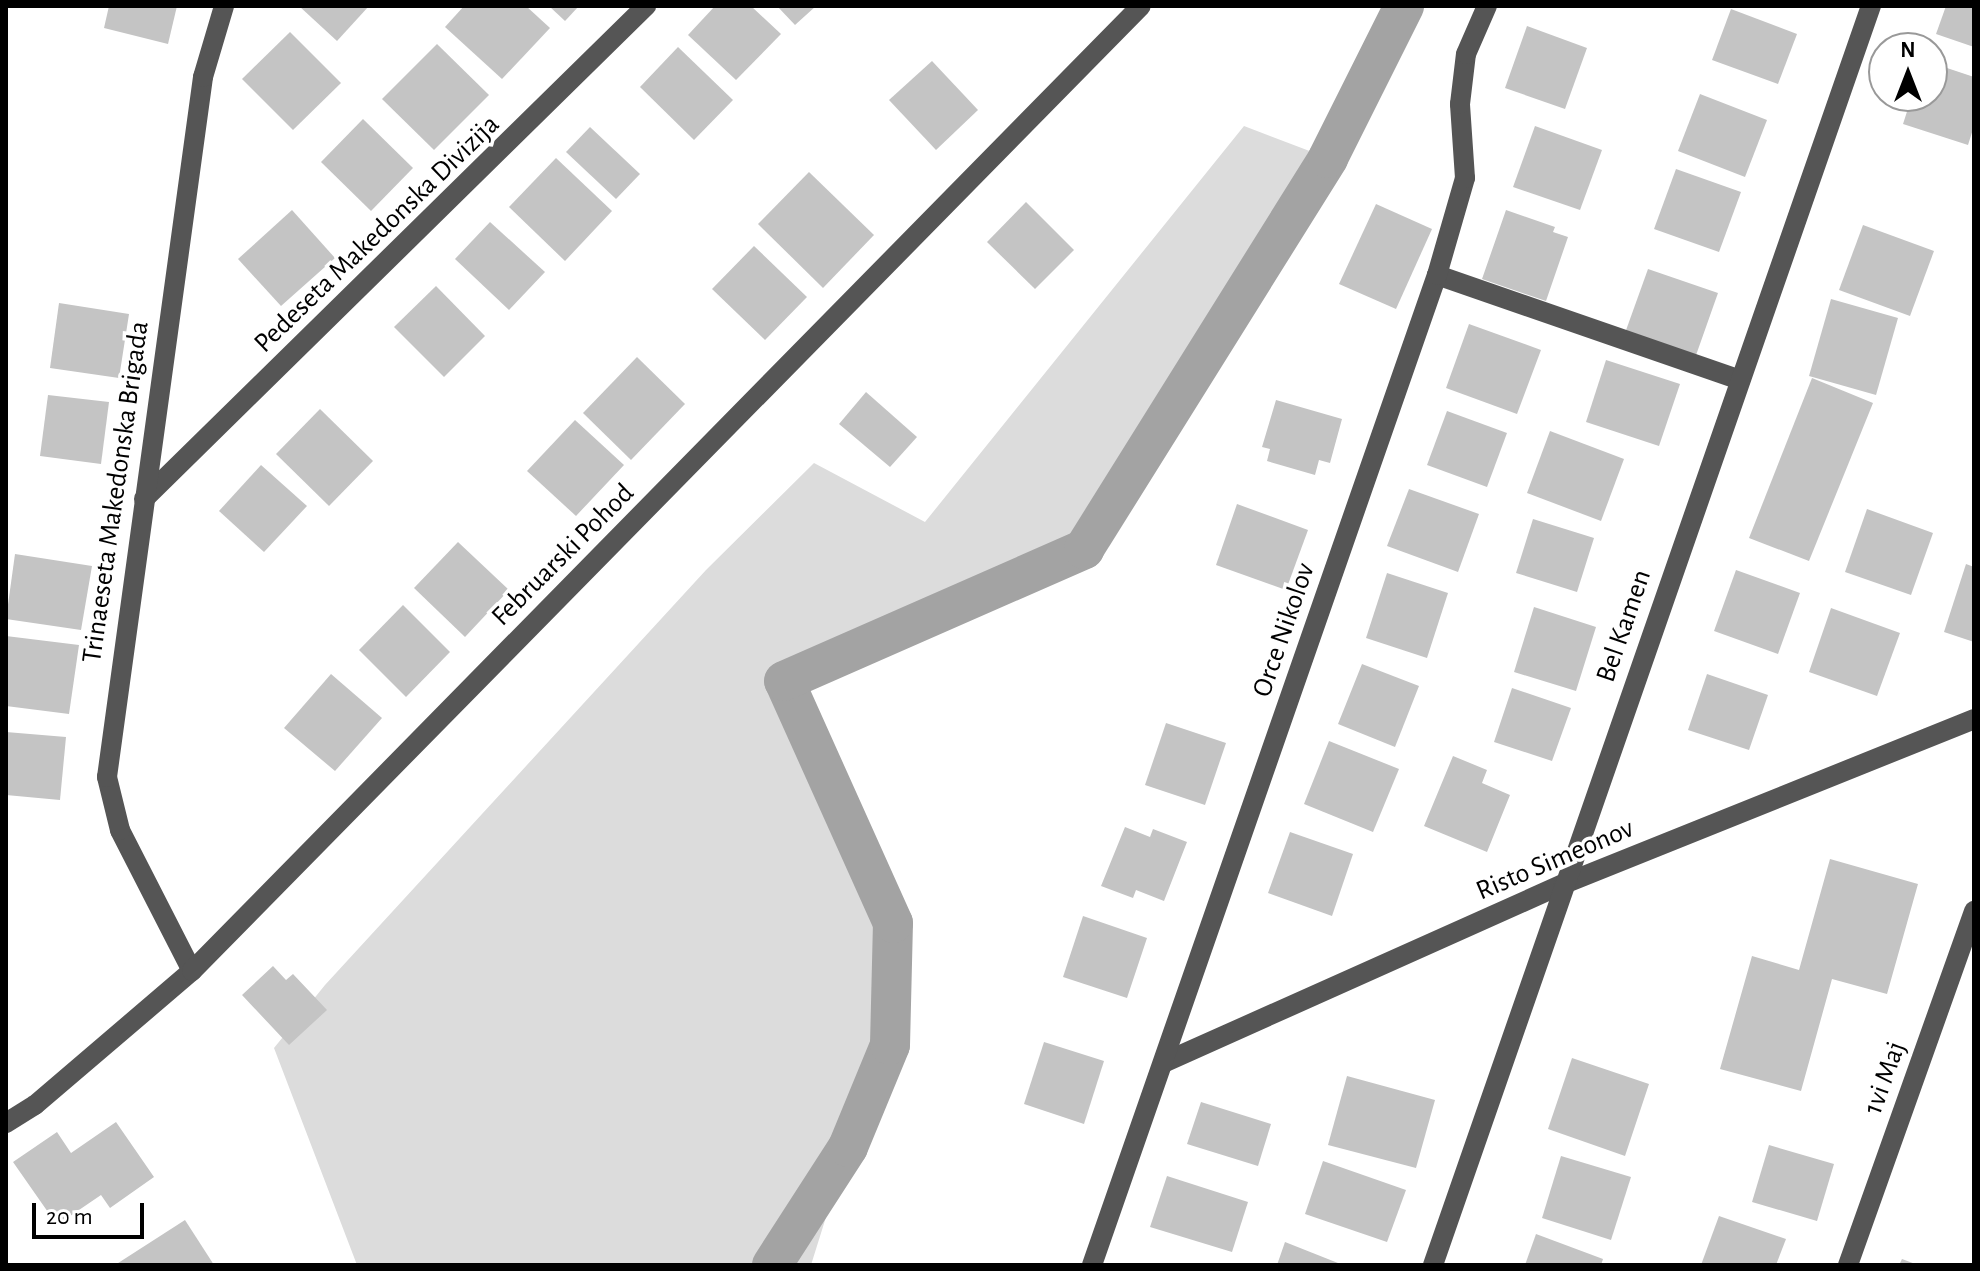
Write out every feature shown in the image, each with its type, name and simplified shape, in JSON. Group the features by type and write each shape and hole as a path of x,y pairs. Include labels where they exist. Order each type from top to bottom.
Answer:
{"street":[{"name":"Trinaeseta Makedonska Brigada","path":"192,971 120,830 107,777 203,77 224,6"},
{"name":"Pedeseta Makedonska Divizija","path":"144,499 646,6"},
{"name":"Februarski Pohod","path":"6,1123 35,1105 192,971 1141,6"},
{"name":"Orce Nikolov","path":"1092,1265 1437,275 1465,178 1460,104 1466,54 1487,6"},
{"name":"Bel Kamen","path":"1433,1265 1871,6"},
{"path":"1437,275 1740,380"},
{"name":"Risto Simeonov","path":"1163,1063 1564,884 1974,719"},
{"name":"1vi Maj","path":"1848,1265 1974,911"}],"shaded area":[{"path":"1244,126 1328,158 1098,543 784,681 893,923 890,1045 848,1147 811,1265 357,1265 274,1048 325,985 706,570 814,463 925,522"}],"building":[{"path":"109,6 177,6 168,44 104,28"},
{"path":"299,6 369,6 337,41"},
{"path":"464,6 526,6 550,28 502,79 445,27"},
{"path":"549,6 579,6 565,21"},
{"path":"715,6 751,6 781,34 736,80 688,35"},
{"path":"777,6 816,6 795,25"},
{"path":"1946,6 1974,6 1974,47 1948,38 1948,32 1937,32"},
{"path":"1731,9 1797,34 1778,84 1712,60"},
{"path":"1527,26 1587,48 1565,109 1505,88"},
{"path":"290,32 341,83 293,130 242,79"},
{"path":"437,44 489,95 434,150 382,99"},
{"path":"678,47 733,100 694,140 640,87"},
{"path":"932,61 978,110 936,150 889,100"},
{"path":"1948,68 1974,77 1974,126 1968,145 1903,124 1907,112 1948,112"},
{"path":"1700,94 1767,120 1745,177 1678,151"},
{"path":"363,119 413,168 371,211 321,162"},
{"path":"1535,126 1602,150 1580,210 1513,187"},
{"path":"590,127 640,174 616,199 566,152"},
{"path":"556,158 612,211 565,261 509,207"},
{"path":"1676,169 1741,192 1719,252 1654,229"},
{"path":"809,172 874,235 823,288 758,224"},
{"path":"1026,202 1074,250 1035,289 987,242"},
{"path":"1376,204 1432,229 1396,309 1339,284"},
{"path":"292,210 335,258 281,306 238,259"},
{"path":"1506,210 1555,227 1553,232 1568,237 1546,301 1482,279"},
{"path":"490,222 545,272 509,310 455,259"},
{"path":"1863,225 1934,251 1910,316 1839,290"},
{"path":"754,246 807,297 765,340 712,289"},
{"path":"1648,269 1718,293 1695,358 1625,333"},
{"path":"436,286 485,336 444,377 394,327"},
{"path":"1831,299 1898,318 1876,395 1809,376"},
{"path":"59,303 129,314 119,378 50,368"},
{"path":"1469,324 1541,350 1517,414 1446,388"},
{"path":"637,357 685,404 631,460 583,413"},
{"path":"1606,360 1680,384 1659,446 1586,422"},
{"path":"1812,378 1873,403 1809,561 1749,538"},
{"path":"866,392 917,437 890,467 839,424"},
{"path":"48,395 109,402 101,464 40,456"},
{"path":"1276,400 1342,419 1330,463 1319,460 1315,475 1267,461 1270,449 1262,447"},
{"path":"320,409 373,461 329,506 276,454"},
{"path":"1447,411 1507,433 1487,487 1427,465"},
{"path":"575,420 624,465 576,516 527,471"},
{"path":"1550,431 1624,459 1601,521 1527,493"},
{"path":"261,465 307,506 264,552 219,511"},
{"path":"1409,489 1479,514 1458,572 1387,546"},
{"path":"1237,504 1308,530 1286,590 1216,565"},
{"path":"1867,509 1933,533 1911,595 1845,572"},
{"path":"1533,519 1594,538 1577,592 1516,573"},
{"path":"458,542 509,590 465,637 414,588"},
{"path":"15,554 92,566 81,630 6,619"},
{"path":"1966,564 1974,567 1974,642 1944,632"},
{"path":"1736,570 1800,593 1778,654 1714,631"},
{"path":"1387,573 1448,593 1427,658 1366,638"},
{"path":"403,605 450,652 406,697 359,650"},
{"path":"1534,607 1596,627 1576,691 1514,672"},
{"path":"1831,608 1900,633 1877,696 1809,672"},
{"path":"6,636 79,645 69,714 6,706"},
{"path":"1362,664 1419,686 1395,747 1338,724"},
{"path":"331,674 382,718 335,771 284,728"},
{"path":"1707,674 1768,695 1749,750 1688,730"},
{"path":"1512,688 1571,708 1552,761 1494,742"},
{"path":"1166,723 1226,743 1205,805 1145,785"},
{"path":"6,732 66,737 60,800 6,795"},
{"path":"1329,741 1399,769 1373,832 1304,804"},
{"path":"1453,756 1487,770 1482,783 1510,795 1487,852 1424,826"},
{"path":"1125,827 1150,837 1153,829 1187,842 1164,901 1136,890 1133,898 1101,886"},
{"path":"1290,832 1353,854 1332,916 1268,893"},
{"path":"1830,859 1918,884 1887,994 1832,979 1801,1091 1720,1069 1752,956 1799,970"},
{"path":"1083,916 1147,938 1127,998 1063,977"},
{"path":"273,966 286,980 293,974 327,1010 289,1045 242,995"},
{"path":"1044,1042 1104,1061 1084,1124 1024,1104"},
{"path":"1572,1058 1649,1084 1625,1156 1548,1129"},
{"path":"1347,1076 1435,1100 1416,1168 1328,1145"},
{"path":"1201,1102 1271,1124 1258,1166 1187,1144"},
{"path":"116,1122 154,1177 110,1208 101,1195 57,1225 13,1162 57,1132 71,1153"},
{"path":"1769,1145 1834,1164 1817,1221 1752,1202"},
{"path":"1561,1156 1631,1177 1611,1240 1542,1218"},
{"path":"1323,1161 1406,1190 1387,1242 1305,1214"},
{"path":"1167,1176 1248,1202 1232,1252 1150,1227"},
{"path":"1719,1216 1786,1239 1776,1265 1701,1265"},
{"path":"185,1220 214,1265 115,1265"},
{"path":"1536,1234 1603,1259 1601,1265 1525,1265"},
{"path":"1285,1242 1343,1265 1277,1265"},
{"path":"1902,1259 1918,1265 1899,1265"}],"waterway":[{"path":"772,1265 848,1147 890,1045 893,923 784,681 1084,549 1328,158 1404,6"}]}
